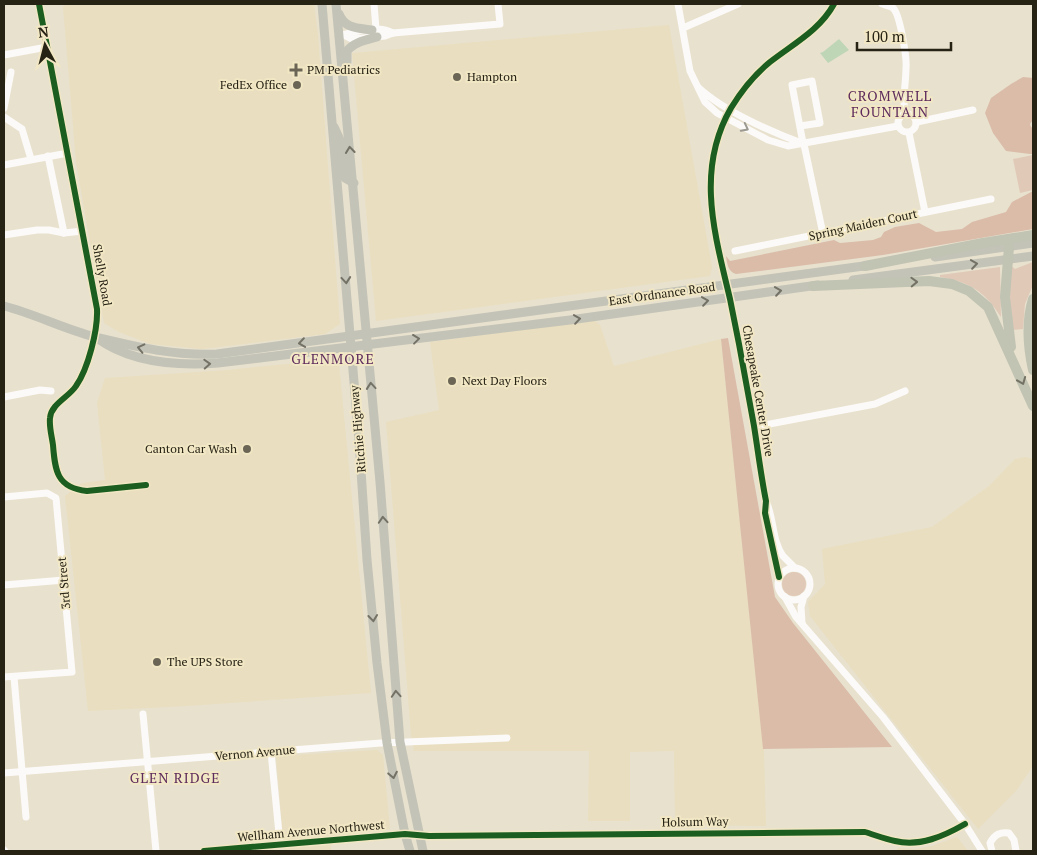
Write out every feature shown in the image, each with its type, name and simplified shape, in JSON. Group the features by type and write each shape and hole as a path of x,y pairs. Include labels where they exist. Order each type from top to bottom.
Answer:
{"highway":[{"path":"865,266 1033,235"},
{"path":"1009,246 1005,297 1013,358"},
{"path":"813,286 929,281 952,284 969,291 988,307 1013,358 1033,406"},
{"path":"1033,299 1030,312 1029,340 1033,370"}],"main road":[{"name":"Ritchie Highway","path":"322,4 370,585 387,743 410,851"},
{"name":"Ritchie Highway","path":"337,5 342,35 344,89 380,482 400,742 423,851"},
{"path":"337,5 342,19 349,26 375,32"},
{"path":"344,89 348,76 347,51 356,43 375,32"},
{"path":"332,122 340,140 345,178 354,183"},
{"name":"East Ordnance Road","path":"95,336 150,350 175,354 205,355 236,352 1033,243"},
{"name":"East Ordnance Road","path":"95,336 111,348 141,359 196,365 351,348 570,320 1033,256"},
{"path":"4,306 95,336"},
{"path":"402,851 405,834"}],"street":[{"name":"Shelly Road","path":"39,4 98,309 95,336 81,376 76,387 53,410 50,418 55,468 58,477 64,483 79,490 87,491 146,485"},
{"path":"374,4 375,32"},
{"path":"342,35 352,39 375,32 393,33 500,24 498,4"},
{"path":"678,4 690,71 705,102 717,113 782,146 804,144 898,126"},
{"path":"683,28 738,4"},
{"name":"Chesapeake Center Drive","path":"766,501 730,298 725,286 712,221 710,183 714,151 730,110 752,79 770,62 818,26 834,4"},
{"path":"882,4 893,9 897,14 907,67 903,101 905,114"},
{"path":"4,55 47,47"},
{"path":"4,108 11,72"},
{"path":"800,126 820,122 812,81 792,85 800,126 823,234"},
{"path":"697,85 709,97 730,110 804,144"},
{"path":"917,122 974,110"},
{"path":"898,126 900,117 905,114 911,115 917,122"},
{"path":"4,117 22,129 31,160"},
{"path":"898,126 901,130 908,133 914,130 917,122"},
{"path":"908,133 925,212"},
{"path":"4,165 68,153"},
{"path":"48,156 64,233"},
{"name":"Spring Maiden Court","path":"735,250 823,234 991,199"},
{"path":"4,235 37,230 64,233 83,232"},
{"path":"4,397 40,390 51,391"},
{"path":"754,427 875,404 905,392"},
{"name":"3rd Street","path":"4,497 47,493 53,495 57,501 72,672 14,677"},
{"path":"766,501 771,512 783,556 795,568"},
{"path":"766,501 765,513 780,577 778,587 785,596 796,618 883,717 965,824 982,851"},
{"path":"780,577 786,570 795,568 802,570 808,577 810,585 801,607 802,623"},
{"path":"4,585 64,580"},
{"path":"785,596 797,599 804,596"},
{"path":"4,678 14,677 26,817"},
{"path":"143,714 156,851"},
{"name":"Vernon Avenue","path":"4,773 400,742 507,738"},
{"path":"271,752 280,844"},
{"name":"Holsum Way","path":"420,835 865,832 896,842 913,843 948,834 965,824"},
{"path":"992,851 990,843 994,836 1002,832 1009,833 1014,840 1016,851"},
{"name":"Wellham Avenue Northwest","path":"204,851 405,834 420,835"}],"shaded area":[{"path":"66,4 314,4 340,324 325,334 202,349 150,344 119,332 104,323 76,162 63,7"},
{"path":"669,25 712,267 710,276 376,321 352,53"},
{"path":"839,39 849,50 828,63 820,53"},
{"path":"1023,77 1033,78 1033,120 1030,124 1033,128 1033,154 1006,151 993,133 985,113 991,98"},
{"path":"1033,155 1033,190 1020,193 1013,159"},
{"path":"1033,191 1033,229 883,255 736,274 731,271 727,264 726,256 730,261 834,240 840,243 873,240 895,227 919,223 936,232 962,229 972,222 1006,212 1012,202"},
{"path":"1033,262 1033,285 1025,304 1023,329 1012,330 1009,264 1015,269"},
{"path":"1000,267 1001,317 979,291 960,282 940,277 940,275"},
{"path":"594,320 600,325 614,366 721,339 764,752 766,826 675,825 674,751 630,752 630,821 588,821 589,751 414,751 411,735 386,422 439,410 430,342"},
{"path":"728,338 775,597 793,623 892,747 763,749 721,339"},
{"path":"325,360 339,364 371,693 88,711 65,496 82,483 105,480 97,403 105,378 228,370"},
{"path":"1025,457 1033,459 1033,766 1016,791 978,829 810,616 808,602 825,584 822,549 932,527 989,486 1015,459"},
{"path":"794,572 803,575 806,584 803,593 794,596 785,593 782,584 785,575"},
{"path":"377,750 383,755 390,829 330,837 331,851 284,851 276,756"},
{"path":"957,837 968,851 897,851 897,848 915,849 932,846"}],"cycle path":[{"path":"39,4 97,309 94,338 84,370 76,386 51,413 50,425 55,463 64,482 77,489 87,491 146,485"},
{"path":"779,577 765,513 766,501 739,344 714,227 711,179 720,131 739,95 764,67 814,29 834,4"},
{"path":"204,851 405,834 429,836 865,832 895,841 914,843 949,833 965,824"}],"place":[{"name":"PM Pediatrics","path":"296,70"},
{"name":"Hampton","path":"457,77"},
{"name":"FedEx Office","path":"297,85"},
{"name":"Next Day Floors","path":"452,381"},
{"name":"Canton Car Wash","path":"247,449"},
{"name":"The UPS Store","path":"157,662"}],"district":[{"name":"CROMWELL FOUNTAIN","path":"890,104"},
{"name":"GLENMORE","path":"333,359"},
{"name":"GLEN RIDGE","path":"175,778"}]}
